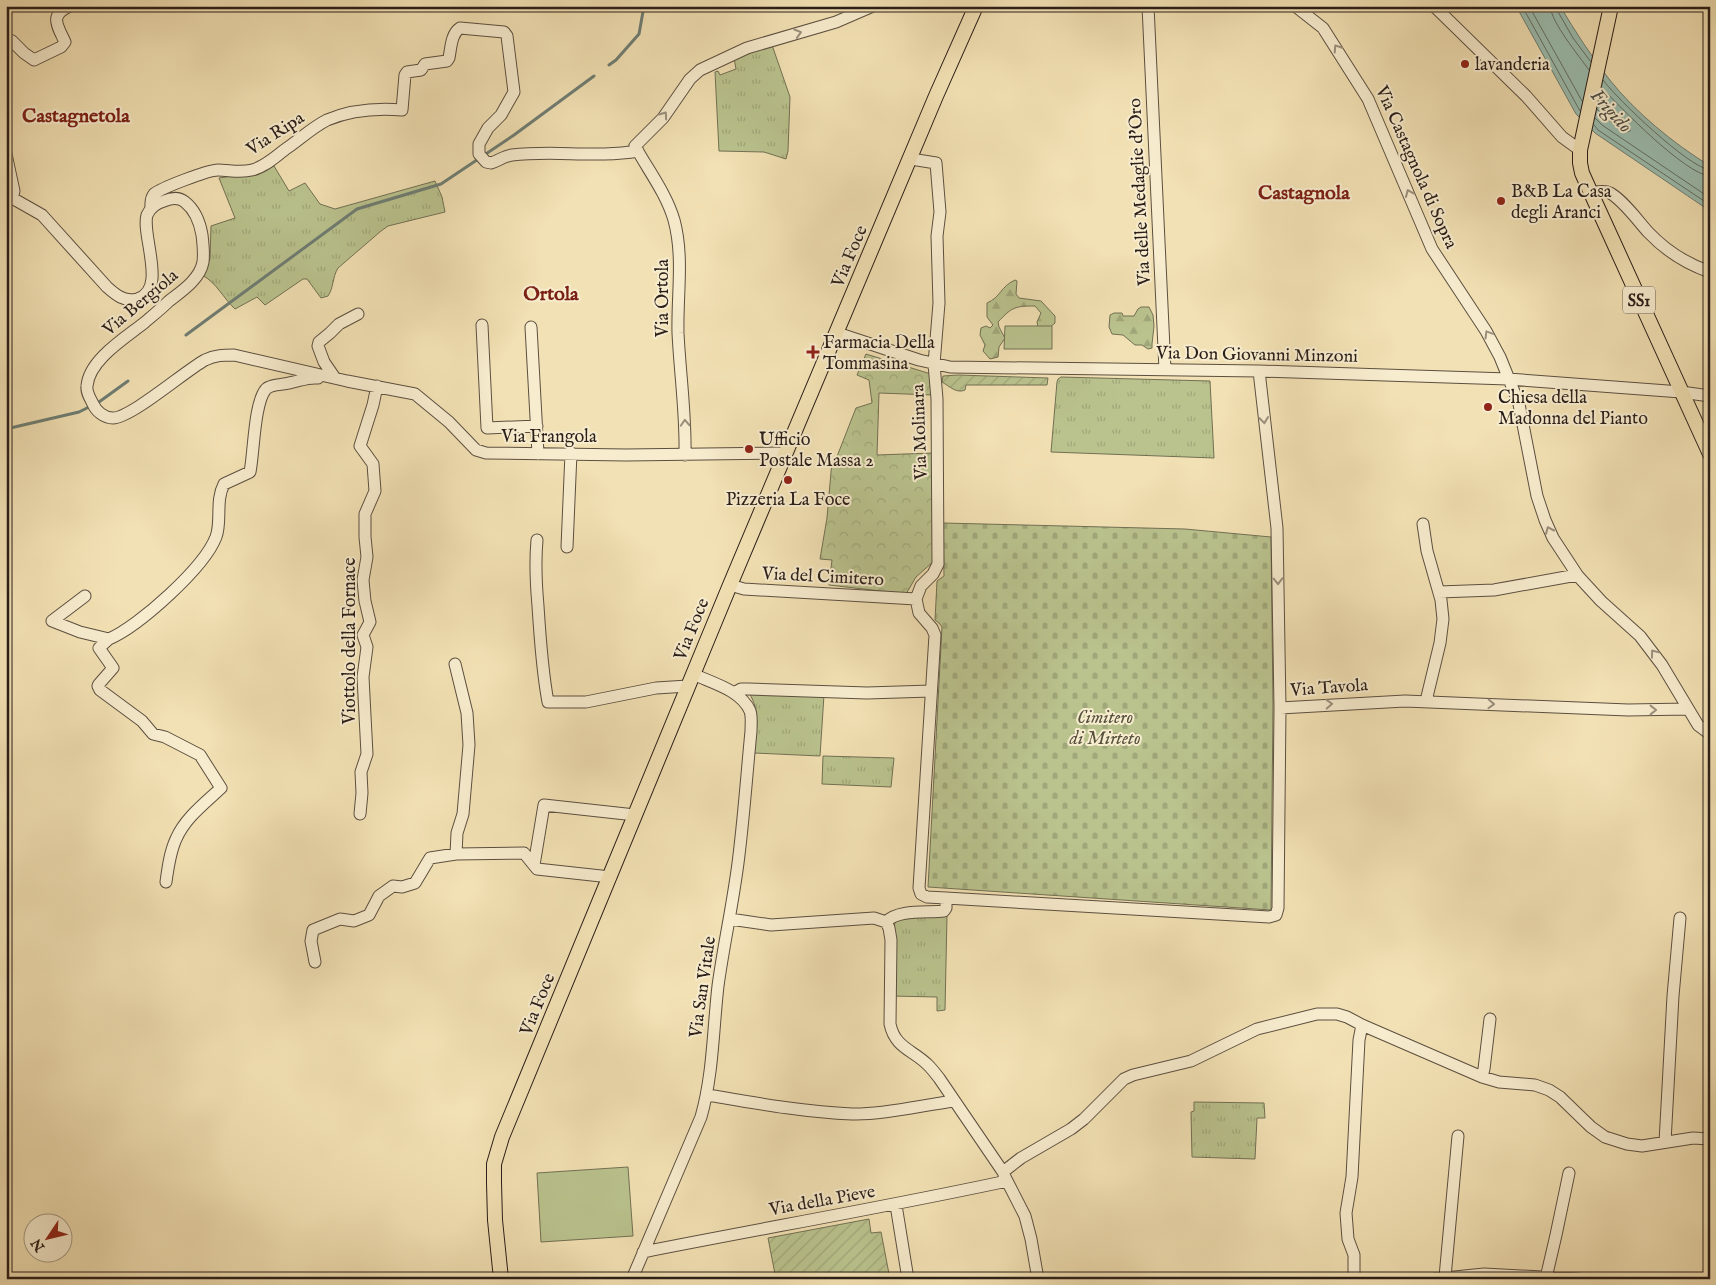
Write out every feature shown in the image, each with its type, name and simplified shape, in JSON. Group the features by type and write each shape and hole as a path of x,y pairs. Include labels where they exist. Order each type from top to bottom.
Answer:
{"main road":[{"name":"Via Foce","path":"501,1279 495,1220 494,1164 502,1137 730,585 936,96 976,6"},
{"path":"1581,146 1611,6"},
{"name":"SS1","path":"1581,146 1580,163 1582,173 1710,454"}],"street":[{"path":"6,38 34,60 61,47 65,42 57,24 56,16 59,12 70,6"},
{"path":"638,151 635,146 636,143 663,118 690,79 700,70 747,48 836,22 873,6"},
{"name":"Via Castagnola di Sopra","path":"1295,6 1323,28 1368,99 1432,249 1486,331 1500,357 1519,404 1537,496 1553,538 1577,575 1601,601 1640,636 1662,665 1698,725 1710,734"},
{"path":"1434,6 1526,96 1562,137 1581,146"},
{"name":"Via delle Medaglie d'Oro","path":"1147,9 1165,370"},
{"name":"Via Ripa","path":"151,208 150,200 161,190 202,173 217,170 234,172 252,170 266,164 327,120 365,110 382,108 402,110 405,75 408,72 421,70 425,64 447,61 453,36 460,28 466,27 504,32 507,36 514,92 501,115 488,128 479,144 483,158 491,163 511,155 547,153 620,154 638,151"},
{"name":"Via Ortola","path":"638,151 668,204 680,250 678,332 686,434 685,455"},
{"path":"6,154 14,191 9,198"},
{"name":"Via Molinara","path":"911,159 936,163 940,212 937,245 939,303 934,364 937,399 938,564 933,574 921,586 916,599"},
{"path":"1591,193 1610,193 1624,205 1650,234 1681,259 1710,272"},
{"name":"Via Bergiola","path":"9,198 42,215 107,288 118,297 131,301 141,298 148,289 153,275 146,230 151,208 165,200 178,198 186,202 194,212 202,239 203,263 194,281 111,349 88,376 86,389 95,409 106,417 114,418 129,412 206,360 221,354 234,355 335,378"},
{"path":"166,882 168,864 176,838 191,816 221,788 200,754 165,737 153,734 142,721 100,690 99,684 113,668 99,648 109,639 136,624 190,574 208,551 216,536 218,505 222,487 224,484 250,472 259,408 267,388 308,377 330,380 335,378 319,353 319,342 340,324 358,314"},
{"path":"482,325 487,428 537,426"},
{"path":"532,327 538,454"},
{"name":"Via Don Giovanni Minzoni","path":"836,333 934,364 950,367 1259,371 1508,379 1681,392 1710,396"},
{"name":"Via Tavola","path":"1259,371 1277,528 1280,708 1426,701 1628,710 1688,710"},
{"name":"Via Frangola","path":"335,378 415,394 449,422 476,450 496,454 685,455 787,453"},
{"name":"Viottolo della Fornace","path":"360,814 361,772 367,754 363,677 367,647 363,635 370,622 363,580 367,557 365,514 375,491 373,464 360,446 377,386"},
{"path":"567,547 571,453"},
{"path":"1423,524 1427,551 1439,592 1443,619 1440,643 1426,701"},
{"path":"536,540 535,560 539,623 548,702 586,702 691,680"},
{"path":"1439,592 1494,590 1577,575"},
{"name":"Via del Cimitero","path":"730,585 744,589 916,599"},
{"path":"85,596 52,621 80,632 109,639"},
{"path":"916,599 919,612 932,628 935,635 919,888 921,894 927,897 1270,917 1276,915 1278,908 1280,708"},
{"path":"455,664 467,713 469,745 463,814 457,833 456,854"},
{"name":"Via San Vitale","path":"632,1279 701,1118 708,1095 715,1008 739,854 752,731 751,712 744,701 734,693 691,680"},
{"path":"734,693 741,689 867,693 931,692"},
{"path":"534,865 544,805 636,815"},
{"path":"315,962 311,941 313,930 340,919 354,921 369,915 380,896 393,886 402,887 415,883 430,858 456,854 524,853 537,869 610,877"},
{"path":"886,922 899,914 944,911 946,908 946,898"},
{"path":"730,919 770,925 874,918 886,922 891,940 890,1024 892,1034 898,1042 928,1064 1005,1177 1025,1216 1038,1279"},
{"path":"1665,1142 1673,996 1680,918"},
{"path":"1005,1177 1021,1158 1084,1119 1124,1079 1190,1060 1257,1029 1317,1014 1337,1014 1348,1017 1362,1025 1482,1077 1500,1082 1535,1085 1549,1090 1560,1097 1591,1127 1605,1137 1627,1144 1642,1146 1693,1138 1710,1139"},
{"path":"1482,1077 1490,1019"},
{"path":"1354,1279 1354,1255 1348,1239 1346,1213 1352,1177 1359,1040 1362,1025"},
{"path":"708,1095 766,1105 853,1114 873,1113 954,1101"},
{"path":"1458,1136 1440,1278 1484,1274 1579,1279"},
{"path":"1546,1278 1569,1173"},
{"name":"Via della Pieve","path":"643,1252 768,1227 896,1205 1005,1177"},
{"path":"896,1205 908,1279"}],"green space":[{"path":"772,45 790,97 786,159 764,152 719,151 715,72 718,71 720,75 736,69 734,58"},
{"path":"274,166 289,191 305,183 320,204 335,209 435,181 442,197 445,212 388,226 381,231 338,268 328,296 321,298 307,279 303,279 265,305 257,297 235,309 216,286 202,275 210,259 211,226 235,218 219,178 260,172"},
{"path":"1015,280 1017,281 1016,294 1019,298 1041,301 1055,316 1055,323 1048,329 1038,327 1037,322 1041,313 1035,306 1014,308 998,322 1005,338 999,347 998,357 990,359 983,351 985,345 980,335 981,328 986,326 990,328 993,325 987,317 987,303 992,301 1006,286"},
{"path":"1141,307 1149,307 1153,315 1152,348 1148,349 1142,345 1135,345 1123,335 1112,334 1109,327 1110,315 1122,313 1123,316 1134,316"},
{"path":"1005,326 1052,326 1052,349 1004,349"},
{"path":"866,354 931,374 933,395 879,393 877,455 933,453 935,560 916,577 906,594 829,585 832,560 820,559 827,518 832,461 836,459 856,408 872,403 869,380 857,375"},
{"path":"943,376 1048,378 1047,385 966,385 965,390 962,391 953,389 942,382"},
{"path":"1061,377 1210,381 1214,458 1051,452 1057,382"},
{"name":"Cimitero di Mirteto","path":"943,523 1185,529 1271,537 1273,704 1271,910 928,887 942,627 935,620 937,581 944,576"},
{"path":"749,693 824,695 820,756 754,753 756,715 753,700"},
{"path":"823,756 894,758 891,787 822,784"},
{"path":"947,915 945,1010 937,1011 937,997 892,996 893,929 895,923 899,918"},
{"path":"1194,1102 1264,1103 1265,1118 1257,1118 1255,1159 1192,1157 1191,1112 1194,1111"},
{"path":"628,1167 633,1236 541,1242 537,1173"},
{"path":"869,1219 871,1233 881,1232 890,1279 776,1279 768,1238"}],"water":[{"name":"Frigido","path":"1516,6 1560,6 1609,79 1631,104 1656,127 1710,166 1710,211 1595,133 1576,114"}],"waterway":[{"path":"609,65 616,60 639,34 644,6"},
{"path":"186,335 357,209 441,184 514,135 594,76"},
{"path":"6,429 79,412 99,402 128,381"}],"place":[{"name":"lavanderia","path":"1465,64"},
{"name":"B&B La Casa degli Aranci","path":"1501,201"},
{"name":"Farmacia Della Tommasina","path":"813,352"},
{"name":"Chiesa della Madonna del Pianto","path":"1488,407"},
{"name":"Ufficio Postale Massa 2","path":"749,449"},
{"name":"Pizzeria La Foce","path":"788,480"}],"district":[{"name":"Castagnetola","path":"76,115"},
{"name":"Castagnola","path":"1304,192"},
{"name":"Ortola","path":"551,293"}]}
